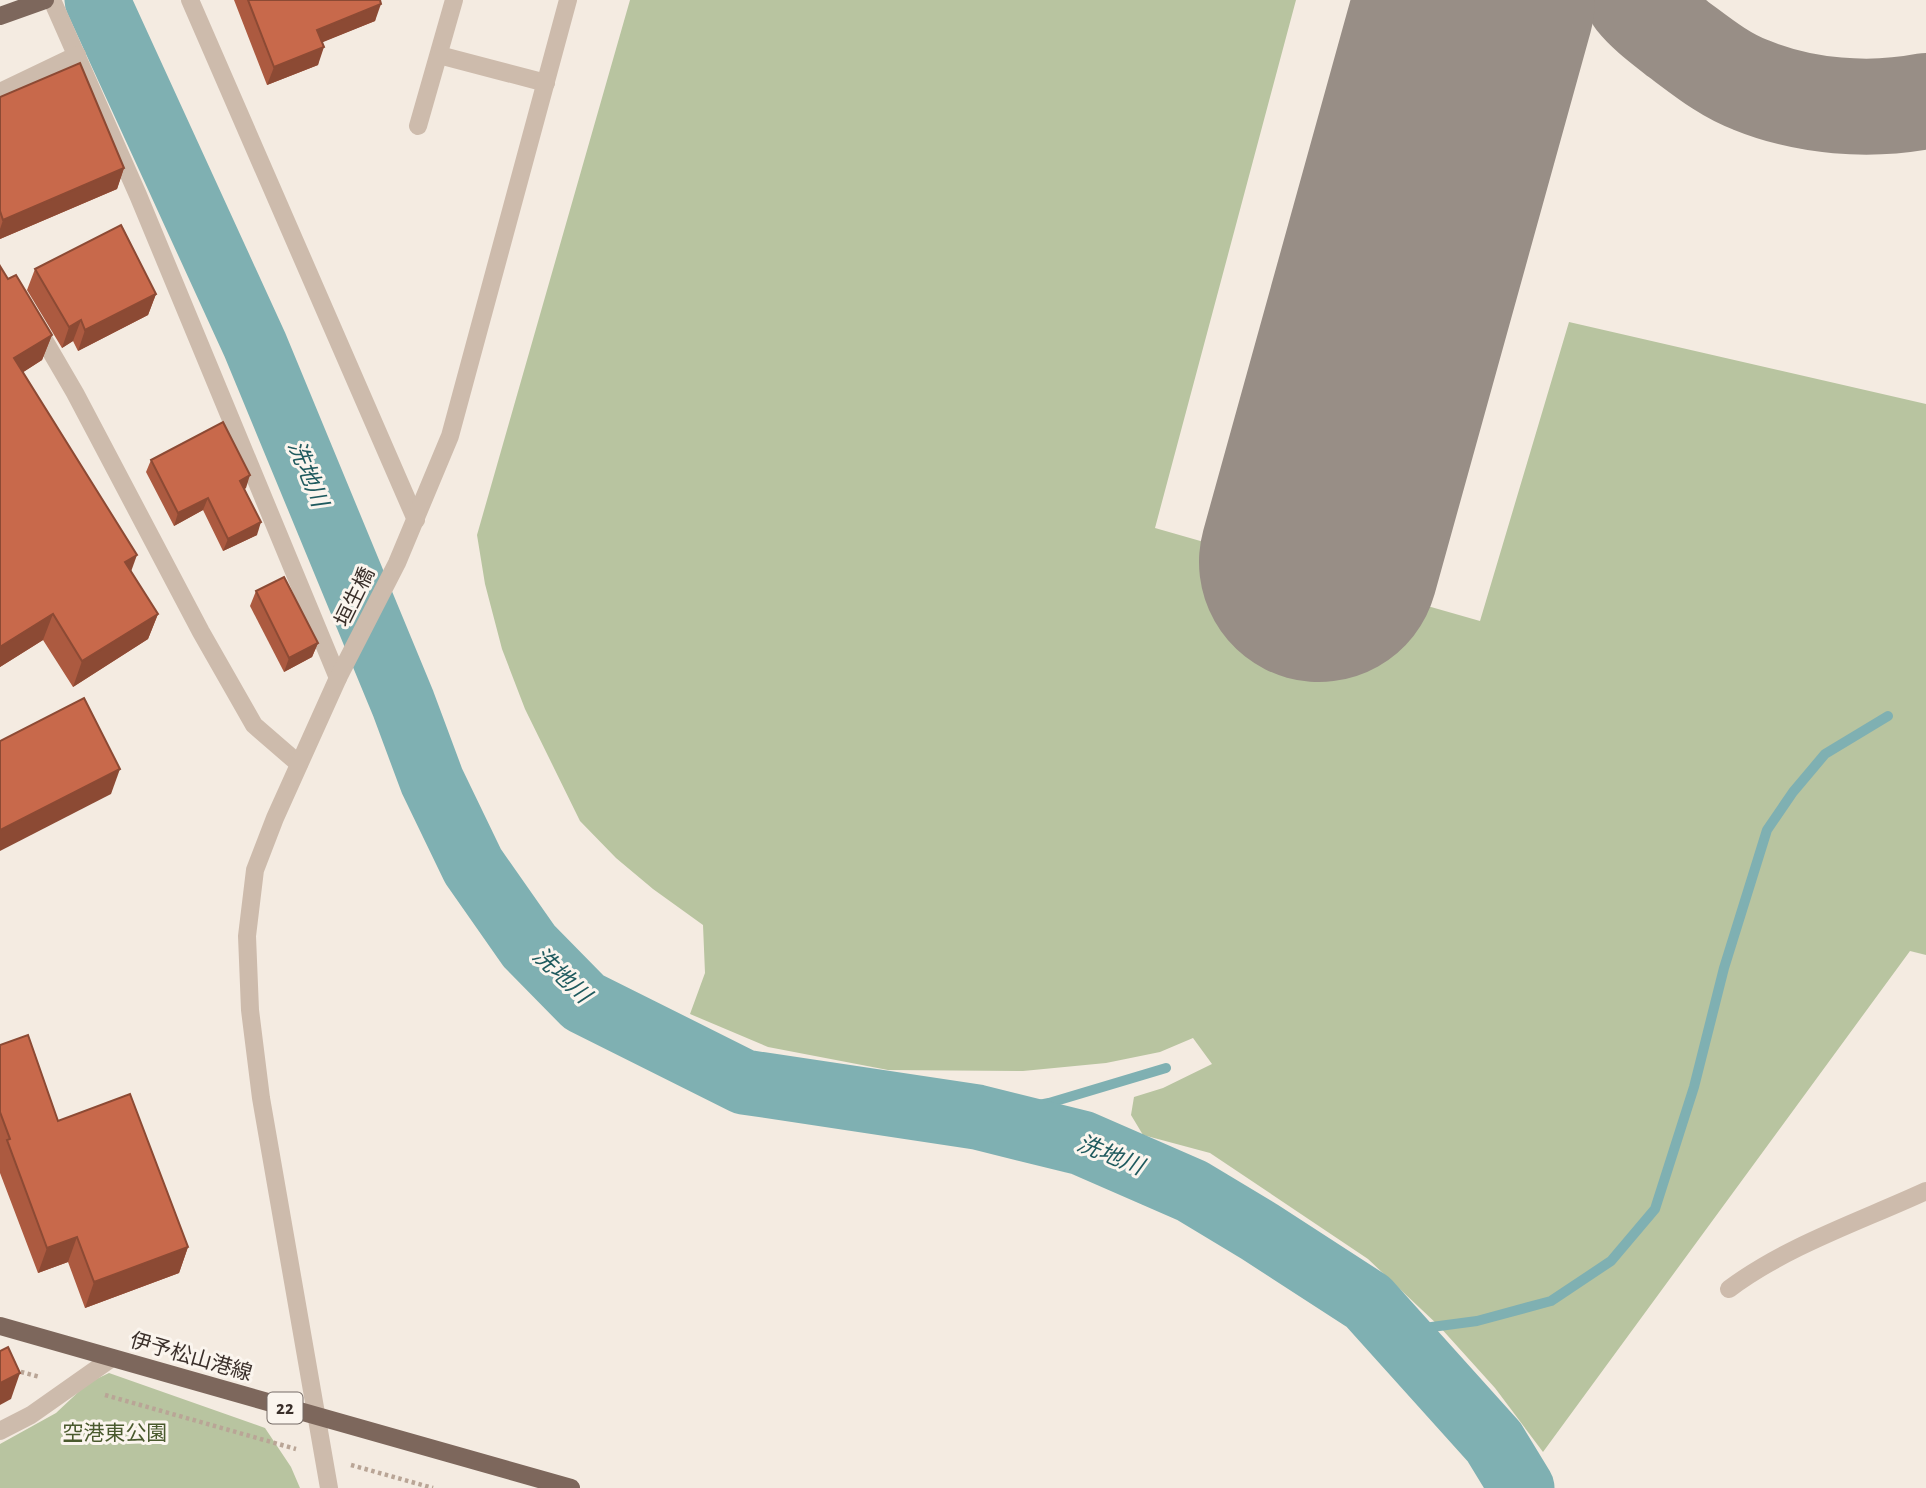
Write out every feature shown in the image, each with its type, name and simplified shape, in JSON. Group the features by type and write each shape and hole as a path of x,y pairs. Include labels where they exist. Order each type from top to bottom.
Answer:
{"main road":[{"path":"0,16 45,0"},
{"name":"伊予松山港線","path":"0,1326 571,1488"}],"street":[{"path":"52,0 138,195 338,678"},
{"path":"190,0 416,520"},
{"path":"418,126 454,0"},
{"name":"垣生橋","path":"329,1488 261,1098 250,1010 247,936 255,870 275,818 338,678 397,563 450,436 568,0"},
{"path":"0,92 77,55"},
{"path":"439,55 545,83"},
{"path":"27,312 75,393 201,632 254,725 299,764"},
{"path":"1729,1289 1779,1258 1926,1191"},
{"path":"0,1431 31,1415 113,1358"}],"path":[{"path":"12,1369 433,1488"}],"green space":[{"path":"630,0 1296,0 1155,528 1480,621 1569,322 1926,404 1926,955 1910,951 1543,1452 1495,1388 1439,1326 1368,1259 1210,1153 1143,1135 1131,1115 1134,1097 1163,1088 1212,1064 1193,1038 1160,1052 1106,1063 1023,1071 888,1070 768,1047 690,1014 705,973 703,925 616,858 580,821 525,709 502,649 485,584 477,535"},
{"name":"空港東公園","path":"109,1373 265,1428 291,1467 300,1488 0,1488 0,1444 56,1413 88,1383"}],"building":[{"path":"248,0 380,0 381,4 317,30 324,47 274,67"},
{"path":"80,63 124,168 3,220 0,211 0,97"},
{"path":"121,225 156,294 85,330 81,320 69,327 35,269"},
{"path":"0,266 8,279 16,275 52,335 14,358 137,555 125,562 158,614 82,661 53,614 0,647"},
{"path":"223,422 250,475 240,481 261,522 228,539 208,498 178,513 151,460"},
{"path":"284,577 318,643 289,658 256,591"},
{"path":"84,698 120,769 0,830 0,741"},
{"path":"28,1035 58,1121 130,1094 188,1247 94,1282 77,1237 47,1248 7,1140 10,1139 0,1112 0,1045"},
{"path":"8,1347 20,1373 0,1383 0,1351"}],"waterway":[{"name":"洗地川","path":"97,0 255,345 403,703 432,781 473,866 529,946 584,1002 744,1082 977,1117 1082,1143 1192,1191 1368,1302 1494,1442 1522,1488"},
{"path":"1394,1332 1477,1321 1551,1301 1611,1261 1655,1209 1694,1087 1724,968 1767,830 1793,792 1825,754 1888,716"},
{"path":"977,1117 1049,1103 1166,1068"}],"taxiway":[{"path":"1634,0 1655,21 1713,65 1741,81 1772,92 1815,103 1860,107 1926,101"}],"runway":[{"path":"1319,562 1475,0"}]}
